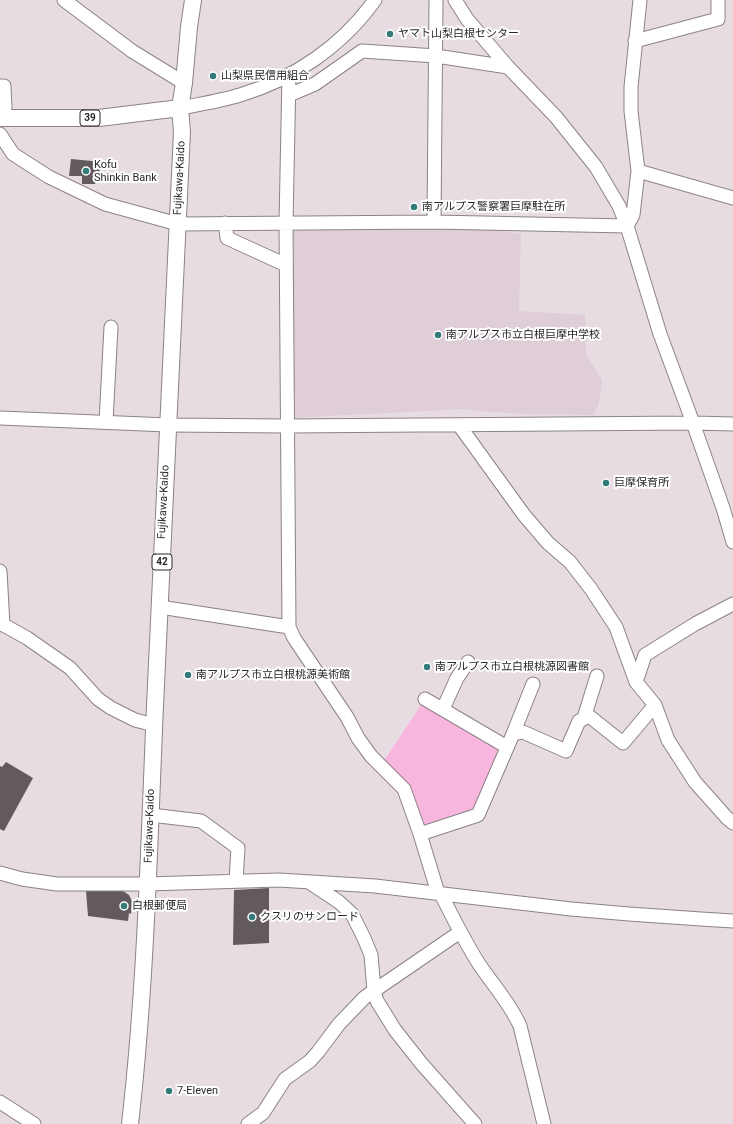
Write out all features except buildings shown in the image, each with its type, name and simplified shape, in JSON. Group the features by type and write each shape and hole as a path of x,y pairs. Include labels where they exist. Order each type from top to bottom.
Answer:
{"main road":[{"name":"Fujikawa-Kaido","path":"130,1124 136,1076 141,1010 148,884 182,132 180,108 193,0"},
{"name":"39","path":"2,111 99,118 180,108"}],"street":[{"path":"64,0 132,51 184,83"},
{"path":"180,108 240,95 268,85 289,75 324,53 349,30 375,0"},
{"path":"434,222 436,0"},
{"path":"454,0 466,20 556,117 596,167 618,206 627,226 660,334 723,508 733,542"},
{"path":"627,226 633,216 638,171 631,111 631,87 640,0"},
{"path":"635,41 718,19 718,0"},
{"path":"289,95 315,84 362,51 436,56 508,67"},
{"path":"289,75 286,224 289,627 294,638 347,717 358,738 371,756 404,789 440,894 479,964 516,1016 520,1026 544,1124"},
{"path":"0,86 4,86 2,111"},
{"path":"0,134 13,154 49,177 105,204 178,224 434,222 627,226"},
{"path":"638,171 733,198"},
{"path":"225,223 227,238 286,265"},
{"path":"106,422 111,327"},
{"path":"0,418 168,425 287,426 733,424"},
{"path":"459,425 524,515 548,543 570,562 591,589 616,627 636,682 654,705 668,740 695,782 733,823"},
{"path":"0,571 2,624 27,638 70,668 98,699 111,708 135,720 154,725"},
{"path":"636,682 646,655 695,624 733,604"},
{"path":"160,607 289,627"},
{"path":"443,709 457,678 468,662"},
{"path":"584,718 597,676"},
{"path":"420,834 478,815 533,684"},
{"path":"426,699 507,747"},
{"path":"513,734 523,732 566,751 579,721 589,716 623,743 654,705"},
{"path":"151,815 201,821 238,848 236,881"},
{"path":"0,873 22,879 57,884 148,884 278,880 375,886 614,913 733,920"},
{"path":"309,882 339,902 352,914 371,955 374,991 377,1001 399,1035 421,1063 475,1124"},
{"path":"248,1124 263,1113 285,1079 310,1061 339,1024 365,997 460,932"},
{"path":"0,1102 34,1124"}],"shaded area":[{"name":"南アルプス市立白根巨摩中学校","path":"470,227 521,234 519,311 585,315 586,354 602,380 599,404 593,415 524,414 463,409 291,418 291,229"},
{"path":"425,699 507,747 478,815 420,834 404,789 381,765"}],"place":[{"name":"ヤマト山梨白根センター","path":"390,34"},
{"name":"山梨県民信用組合","path":"213,76"},
{"name":"Kofu Shinkin Bank","path":"86,171"},
{"name":"南アルプス警察署巨摩駐在所","path":"414,207"},
{"name":"南アルプス市立白根巨摩中学校","path":"438,335"},
{"name":"巨摩保育所","path":"606,483"},
{"name":"南アルプス市立白根桃源図書館","path":"427,667"},
{"name":"南アルプス市立白根桃源美術館","path":"188,675"},
{"name":"白根郵便局","path":"124,906"},
{"name":"クスリのサンロード","path":"252,917"},
{"name":"7-Eleven","path":"169,1091"}]}
